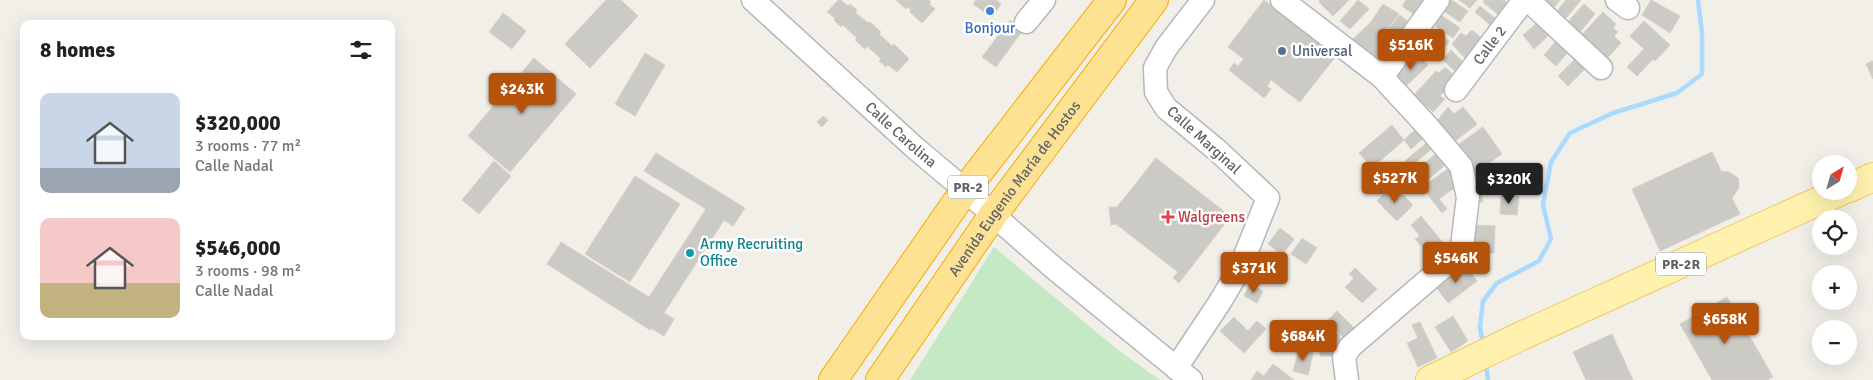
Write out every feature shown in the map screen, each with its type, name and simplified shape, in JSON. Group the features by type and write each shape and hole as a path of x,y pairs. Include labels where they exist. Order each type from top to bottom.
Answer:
{"highway":[{"name":"PR-2","path":"833,380 966,190 1112,0"},
{"name":"Avenida Eugenio María de Hostos","path":"880,380 993,215 1154,0"}],"main road":[{"path":"1858,184 1873,177"},
{"name":"PR-2R","path":"1442,374 1521,336 1821,200"}],"street":[{"path":"1026,22 1044,0"},
{"name":"Calle Marginal","path":"1183,374 1220,302 1240,268 1268,198 1218,151 1166,108 1156,92 1155,68 1166,48 1203,0"},
{"path":"1282,0 1382,77 1461,166 1466,181 1468,197 1462,246 1456,256 1350,346 1344,357 1347,380"},
{"path":"1382,77 1438,0"},
{"name":"Calle 2","path":"1456,90 1524,0"},
{"path":"1528,0 1601,68"},
{"name":"Calle Carolina","path":"763,3 914,147 1055,268 1183,374"}],"green space":[{"path":"994,247 1118,350 1160,380 910,380"}],"building":[{"path":"606,0 621,0 638,16 590,68 565,44"},
{"path":"838,0 841,0 848,6 850,4 857,10 855,12 868,23 870,22 881,32 879,34 892,46 894,44 909,59 897,72 879,61 881,59 867,46 865,49 855,40 857,38 843,25 841,27 834,20 835,18 827,12"},
{"path":"896,0 929,0 931,2 929,4 935,9 922,23 910,12 911,10 908,7 906,9"},
{"name":"Bonjour","path":"976,0 996,0 1001,4 992,17 973,4"},
{"name":"Universal","path":"1264,0 1336,56 1300,102 1271,80 1267,86 1271,89 1264,98 1229,70 1234,63 1238,66 1244,59 1228,47"},
{"path":"1320,0 1349,0 1333,16 1319,2"},
{"path":"1358,0 1369,9 1350,29 1340,21"},
{"path":"1406,0 1427,0 1416,16 1402,6"},
{"path":"1449,0 1452,0 1468,11 1460,22 1442,10"},
{"path":"1459,0 1477,0 1470,8"},
{"path":"1484,0 1504,0 1511,6 1501,17 1483,2"},
{"path":"1537,0 1560,0 1551,11"},
{"path":"1566,0 1581,0 1562,23 1553,16"},
{"path":"1651,0 1680,16 1670,33 1642,15"},
{"path":"1383,4 1399,14 1385,32 1371,22"},
{"path":"1584,4 1595,14 1579,33 1567,23"},
{"path":"1480,6 1496,19 1490,25 1475,12"},
{"path":"1603,12 1616,24 1613,28 1618,32 1614,36 1621,43 1604,62 1578,39"},
{"path":"503,13 526,31 512,49 489,32"},
{"path":"1438,13 1460,28 1453,38 1431,23"},
{"path":"1400,15 1412,25 1400,41 1387,31"},
{"path":"1010,20 1023,30 996,67 982,57"},
{"path":"1644,21 1670,45 1637,76 1627,67 1644,49 1630,36"},
{"path":"1371,22 1385,32 1369,54 1351,41"},
{"path":"1537,23 1548,36 1534,49 1523,35"},
{"path":"1431,29 1449,41 1437,58 1430,52 1433,48 1422,40"},
{"path":"1472,30 1484,40 1467,60 1452,44 1461,33 1466,36"},
{"path":"1385,32 1398,41 1382,63 1369,54"},
{"path":"1557,40 1569,51 1556,66 1544,55"},
{"path":"1451,50 1466,65 1458,74 1443,60"},
{"path":"645,53 665,65 635,116 615,104"},
{"path":"1418,55 1428,65 1405,87 1395,77"},
{"path":"1579,55 1589,65 1568,86 1558,76"},
{"path":"534,58 576,94 510,172 468,136"},
{"path":"1873,61 1873,79 1866,64"},
{"path":"1445,67 1457,78 1440,96 1445,99 1433,112 1414,95 1436,71 1439,73"},
{"path":"1448,107 1454,114 1463,107 1477,124 1454,142 1437,121"},
{"path":"823,116 828,120 822,127 817,122"},
{"path":"1392,125 1404,140 1372,168 1359,153"},
{"path":"1419,126 1427,135 1411,149 1404,140"},
{"path":"1483,127 1502,154 1474,173 1455,147"},
{"path":"1430,140 1435,146 1410,167 1405,161"},
{"path":"1440,150 1450,161 1425,182 1416,171"},
{"path":"1712,152 1721,171 1729,172 1738,178 1739,188 1732,198 1740,214 1660,251 1632,189"},
{"name":"Army Recruiting Office","path":"656,153 745,208 733,226 724,220 664,313 674,319 664,336 651,328 650,330 547,264 561,242 649,297 706,209 644,171"},
{"name":"Walgreens","path":"1156,158 1226,213 1227,221 1179,283 1173,278 1178,272 1116,224 1111,225 1109,207 1117,207"},
{"path":"494,161 511,176 479,214 462,200"},
{"path":"1449,168 1461,183 1439,199 1447,209 1442,213 1422,187"},
{"path":"635,176 680,204 630,282 585,254"},
{"path":"1396,188 1413,205 1397,221 1377,201 1383,195"},
{"path":"1481,191 1483,202 1477,203 1475,192"},
{"path":"1501,195 1519,196 1517,215 1500,214"},
{"path":"1421,216 1449,250 1435,262 1415,239 1420,236 1411,225"},
{"path":"1472,225 1495,226 1494,253 1470,252"},
{"path":"1280,228 1294,239 1282,255 1268,244"},
{"path":"1302,238 1317,248 1306,264 1291,254"},
{"path":"1464,264 1477,281 1448,303 1435,286"},
{"path":"1355,268 1377,289 1362,303 1345,287 1354,278 1349,274"},
{"path":"1250,284 1263,291 1257,303 1244,296"},
{"path":"1727,297 1773,377 1767,380 1712,380 1680,324"},
{"path":"1337,311 1356,330 1346,340 1327,321"},
{"path":"1453,316 1468,341 1451,352 1435,327"},
{"path":"1234,317 1248,331 1257,321 1266,329 1244,353 1220,331"},
{"path":"1420,322 1437,358 1418,367 1407,343 1418,338 1412,325"},
{"path":"1339,333 1341,344 1333,356 1321,356 1318,349 1329,345 1329,340"},
{"path":"1612,334 1633,380 1586,380 1573,352"},
{"path":"1299,349 1313,353 1308,375 1293,371"},
{"path":"1273,364 1294,380 1251,380 1257,371 1264,376"}],"waterway":[{"path":"1483,344 1480,327 1483,301 1497,283 1539,261 1551,239 1543,205 1551,162 1570,133 1613,113 1677,93 1702,74 1702,33 1698,0"},
{"path":"1486,364 1488,380"}],"place":[{"name":"Bonjour","path":"990,11"},
{"name":"Universal","path":"1282,51"},
{"name":"Walgreens","path":"1168,217"},
{"name":"Army Recruiting Office","path":"690,253"}]}
